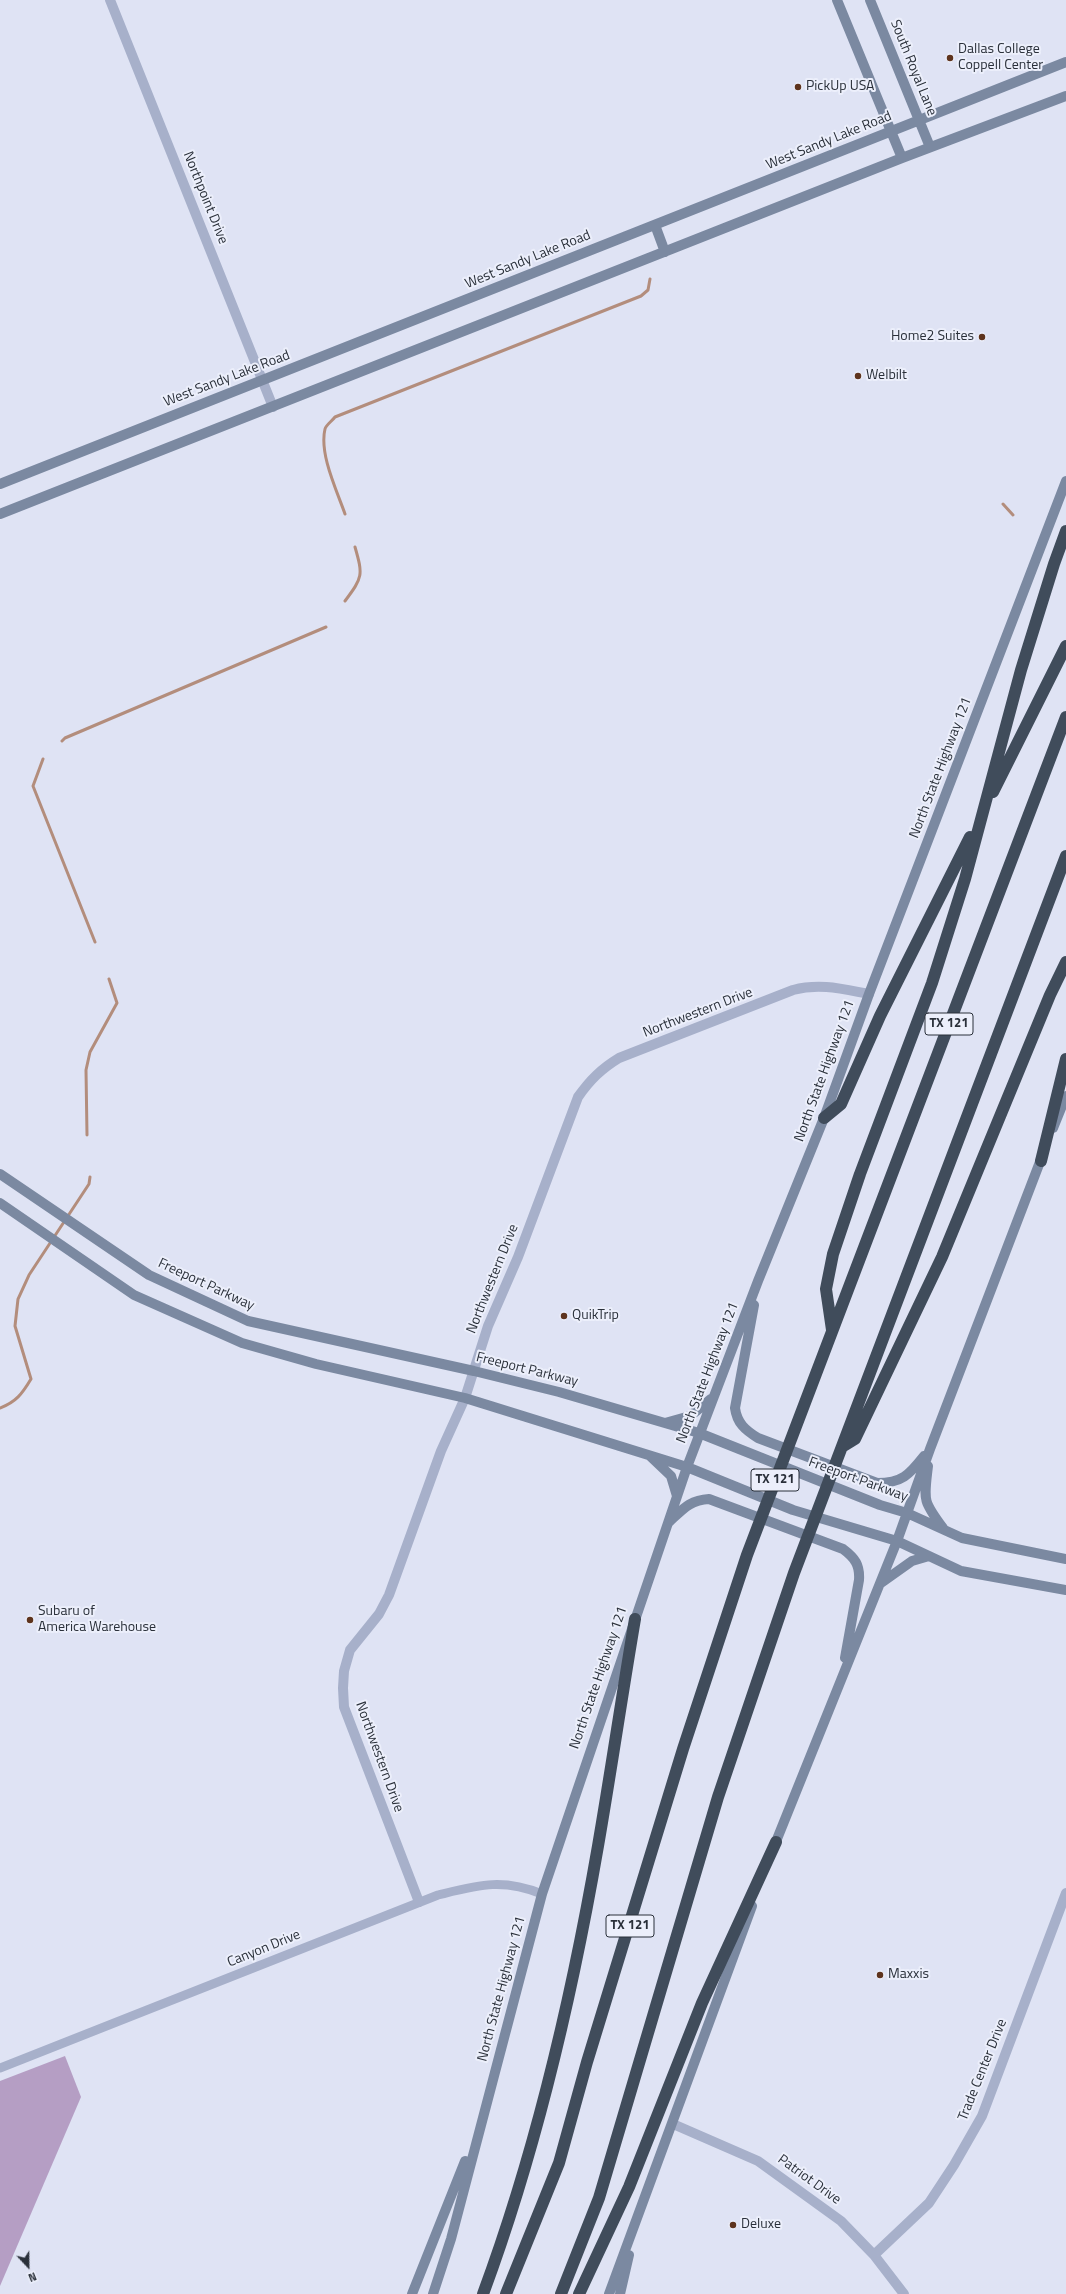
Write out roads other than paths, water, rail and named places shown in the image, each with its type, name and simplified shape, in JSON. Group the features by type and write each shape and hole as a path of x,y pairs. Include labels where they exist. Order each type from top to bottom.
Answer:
{"highway":[{"path":"832,1331 826,1289 833,1254 860,1174 896,1082 932,983 965,879 1021,670 1054,564 1066,531"},
{"path":"824,1118 841,1104 880,1016 1066,646"},
{"name":"TX 121","path":"506,2294 559,2164 588,2062 683,1749 747,1555 1066,717"},
{"path":"561,2294 599,2198 718,1797 794,1573 1066,856"},
{"path":"842,1447 855,1439 942,1257 1050,995 1066,962"},
{"path":"1041,1161 1066,1059"},
{"path":"483,2294 508,2223 545,2091 569,1994 598,1845 635,1619"},
{"path":"579,2294 629,2187 702,2003 776,1842"}],"main road":[{"path":"837,0 902,158"},
{"name":"South Royal Lane","path":"870,0 930,147"},
{"name":"West Sandy Lake Road","path":"0,484 1066,62"},
{"path":"0,514 930,147 1066,96"},
{"path":"655,225 665,252"},
{"name":"North State Highway 121","path":"433,2294 451,2239 542,1894 687,1467 758,1281 824,1118 869,994 1066,481"},
{"path":"609,2294 776,1842 897,1541 930,1449 1066,1096"},
{"name":"Freeport Parkway","path":"0,1174 149,1275 248,1321 474,1371 559,1392 699,1433 880,1505 907,1513 962,1538 1066,1559"},
{"path":"0,1203 33,1224 134,1295 242,1343 316,1364 465,1398 648,1454 687,1467 793,1510 897,1541 961,1571 1066,1590"},
{"path":"758,1281 735,1408 739,1424 758,1438 877,1483 890,1483 902,1479 912,1472 930,1449"},
{"path":"663,1423 690,1416 713,1398"},
{"path":"930,1449 924,1498 929,1510 944,1530"},
{"path":"648,1454 671,1476 677,1497"},
{"path":"668,1522 687,1506 697,1500 709,1500 843,1549 852,1556 860,1568 842,1680"},
{"path":"880,1583 912,1561 929,1556"},
{"path":"412,2294 456,2186 488,2099"},
{"path":"620,2294 640,2211"}],"street":[{"name":"Northpoint Drive","path":"110,0 273,406"},
{"name":"Northwestern Drive","path":"419,1902 344,1706 344,1671 350,1650 379,1614 389,1595 441,1451 465,1398 488,1326 518,1257 578,1097 588,1082 600,1070 619,1058 793,990 809,986 824,986 869,994"},
{"name":"Canyon Drive","path":"0,2068 438,1894 488,1884 522,1886 542,1894"},
{"name":"Trade Center Drive","path":"874,2255 929,2203 954,2165 982,2116 1066,1893"},
{"name":"Patriot Drive","path":"672,2124 758,2160 841,2221 874,2255 904,2294"}],"waterway":[{"path":"345,514 324,450 325,429 335,417 641,296 648,290 650,279"},
{"path":"1003,504 1013,515"},
{"path":"345,601 360,576 355,547"},
{"path":"62,741 65,738 326,627"},
{"path":"43,759 33,786 95,942"},
{"path":"87,1135 86,1070 90,1052 117,1003 109,979"},
{"path":"0,1408 18,1397 31,1379 15,1326 18,1299 29,1275 89,1184 90,1177"}],"place":[{"name":"Dallas College Coppell Center","path":"950,58"},
{"name":"PickUp USA","path":"798,87"},
{"name":"Home2 Suites","path":"982,337"},
{"name":"Welbilt","path":"858,376"},
{"name":"QuikTrip","path":"564,1316"},
{"name":"Subaru of America Warehouse","path":"30,1620"},
{"name":"Maxxis","path":"880,1975"},
{"name":"Deluxe","path":"733,2225"}]}
